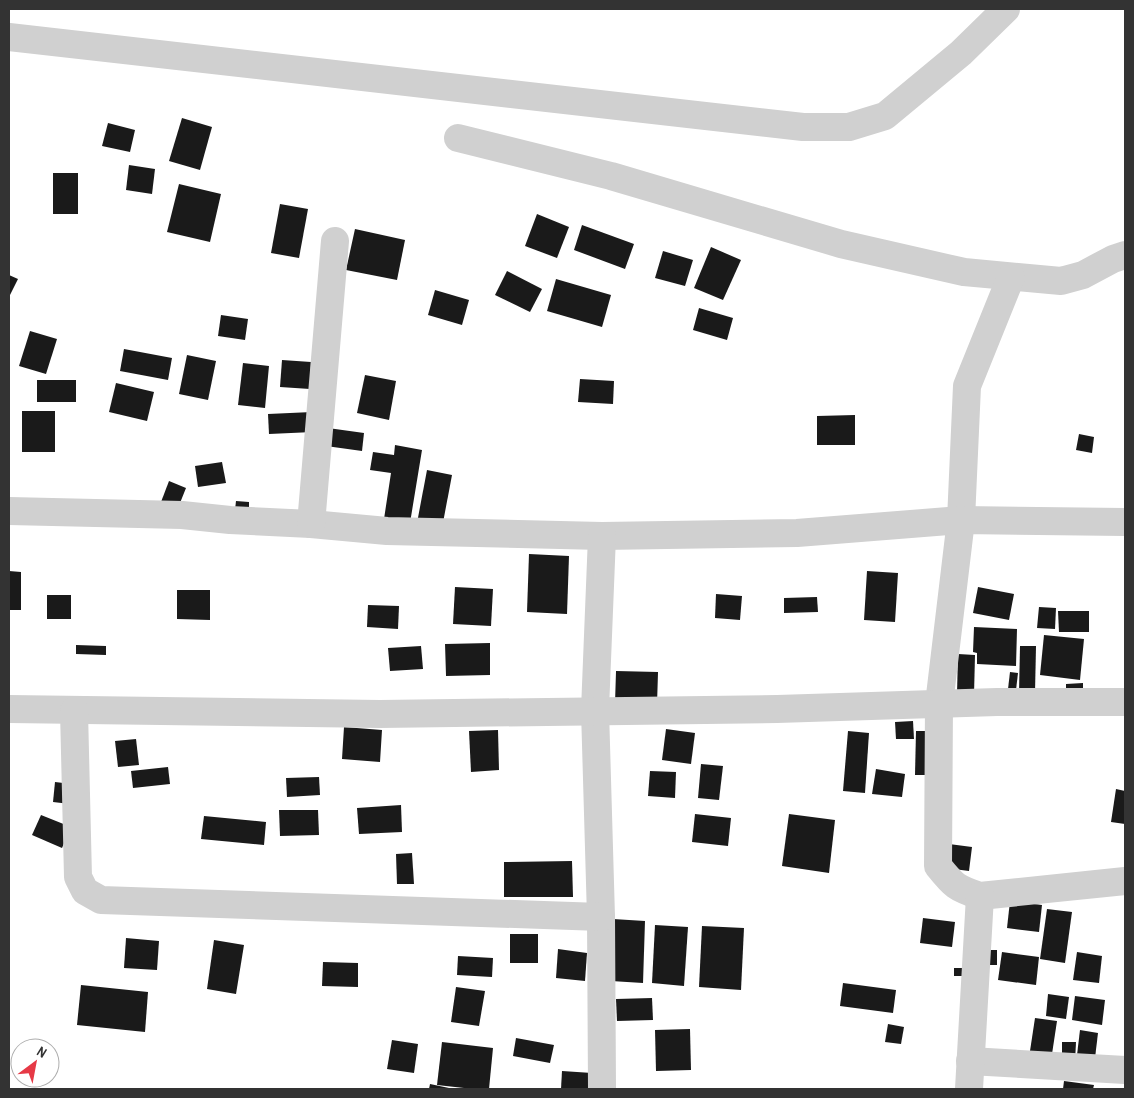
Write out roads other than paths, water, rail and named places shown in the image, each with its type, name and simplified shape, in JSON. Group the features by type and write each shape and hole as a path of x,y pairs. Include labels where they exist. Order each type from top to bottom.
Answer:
{"street":[{"path":"9,37 803,127 849,127 885,116 961,53 1006,9"},
{"path":"458,138 611,176 841,244 964,272 1061,281 1083,275 1113,259 1125,255"},
{"path":"311,524 335,241"},
{"path":"1011,276 967,386 961,520 939,704 938,866 950,881 960,889 980,896 1125,882"},
{"path":"9,511 182,515 230,520 311,524 387,532 602,536 797,533 961,520 1125,522"},
{"path":"602,536 595,710 601,917 602,1089"},
{"path":"9,710 380,714 1125,702"},
{"path":"74,711 78,877 85,891 102,900 601,917"},
{"path":"969,1089 980,896"},
{"path":"970,1061 1125,1070"}]}
